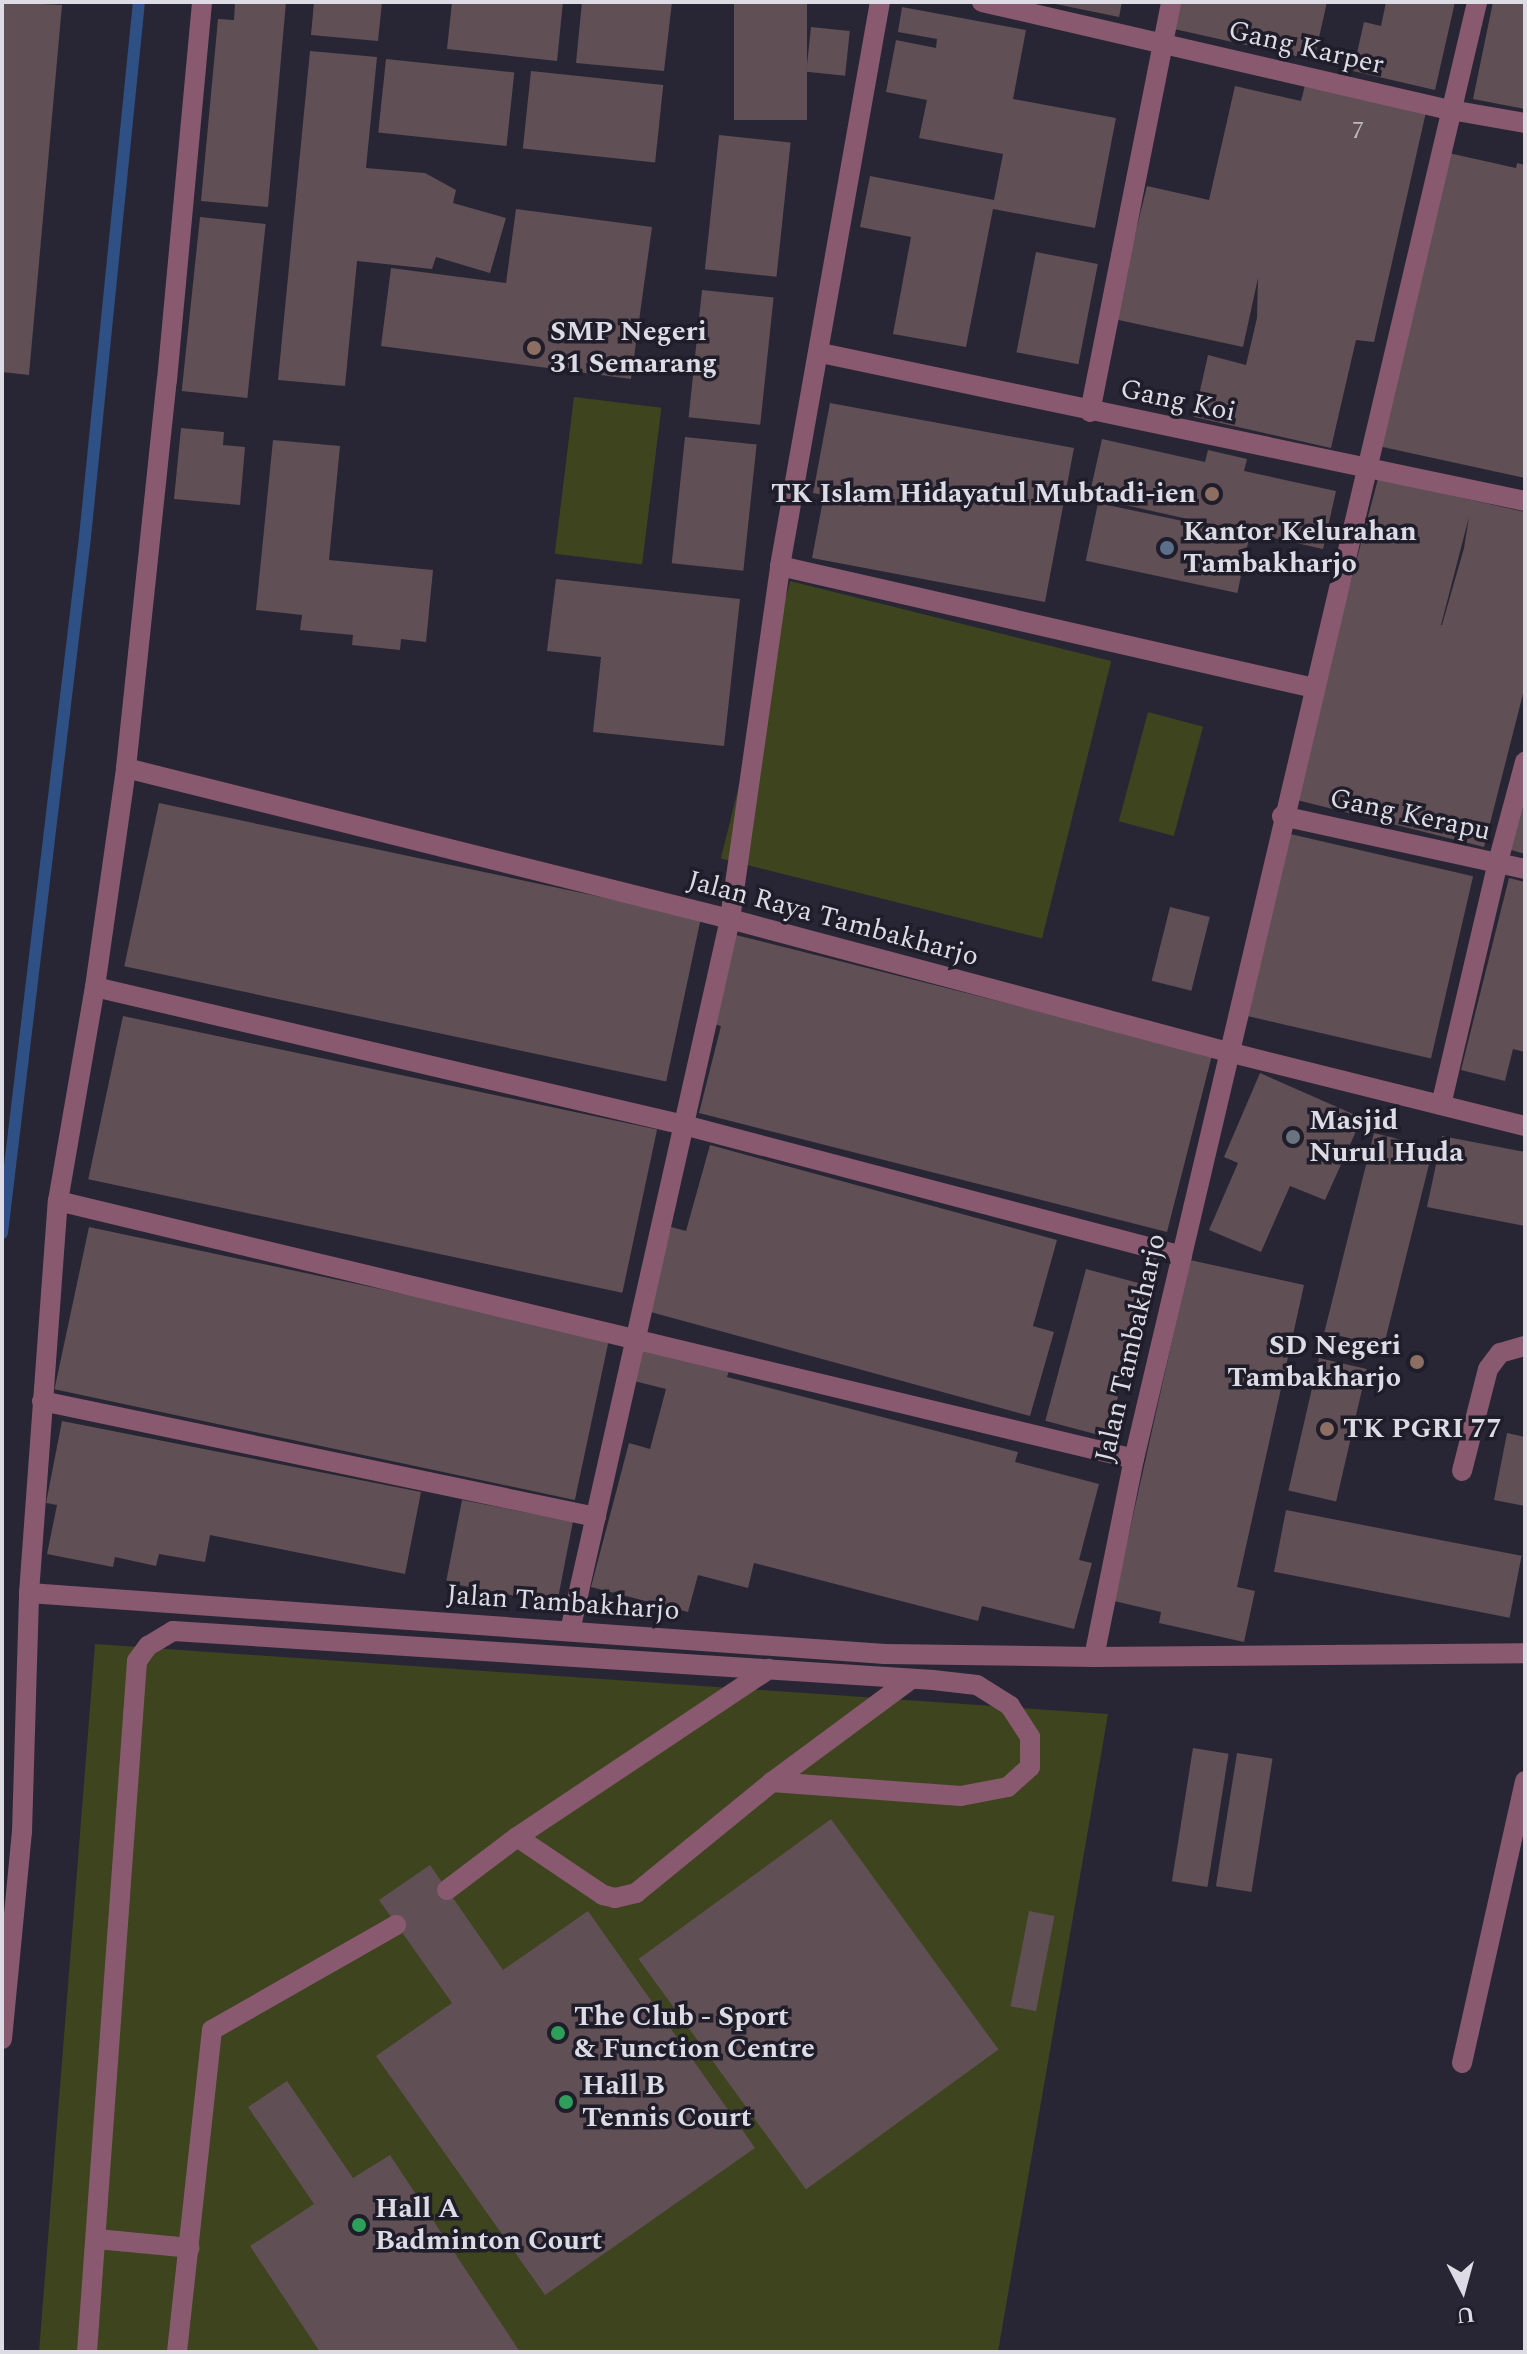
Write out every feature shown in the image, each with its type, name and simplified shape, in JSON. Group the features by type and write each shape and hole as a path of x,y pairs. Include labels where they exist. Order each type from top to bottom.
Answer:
{"street":[{"path":"2,2039 22,1832 29,1593 58,1201 95,987 126,768 167,380 202,2"},
{"path":"570,1631 730,919 780,566 821,353 880,2"},
{"name":"Gang Karper","path":"982,2 1451,110 1525,123"},
{"path":"1090,412 1171,2"},
{"name":"Jalan Tambakharjo","path":"1094,1657 1134,1459 1282,816 1477,2"},
{"name":"Gang Koi","path":"821,353 1525,501"},
{"path":"780,566 1314,688"},
{"path":"1441,1105 1498,862 1525,762"},
{"name":"Jalan Raya Tambakharjo","path":"126,768 730,919 1228,1052 1525,1126"},
{"name":"Gang Kerapu","path":"1282,816 1525,869"},
{"path":"95,987 684,1125 1182,1256"},
{"path":"58,1201 1134,1459"},
{"path":"1462,1471 1488,1369 1500,1353 1525,1346"},
{"path":"42,1401 596,1517"},
{"name":"Jalan Tambakharjo","path":"29,1593 885,1654 1094,1657 1525,1653"},
{"path":"87,2352 137,1661 148,1646 173,1631 977,1685 1010,1706 1030,1737 1030,1767 1008,1787 961,1796 772,1782"},
{"path":"447,1890 517,1837 769,1669"},
{"path":"517,1837 603,1895 625,1897 636,1893 772,1782 911,1679"},
{"path":"1462,2063 1525,1781"},
{"path":"177,2352 212,2030 396,1925"},
{"path":"97,2239 190,2248"}],"green space":[{"path":"574,397 661,408 642,565 555,554"},
{"path":"790,581 1111,661 1042,939 721,859"},
{"path":"1148,712 1203,727 1174,836 1119,821"},
{"name":"The Club - Sport & Function Centre","path":"95,1644 1108,1714 998,2352 39,2352"}],"building":[{"path":"2,2 62,5 29,375 2,372"},
{"path":"235,2 286,2 268,207 201,201 218,19 234,20"},
{"path":"314,2 382,2 378,41 311,35"},
{"path":"452,2 563,2 557,61 447,49"},
{"path":"582,2 672,2 664,71 576,63"},
{"path":"734,2 807,2 807,120 734,120"},
{"path":"1046,2 1122,2 1119,17"},
{"path":"1180,2 1327,2 1314,60 1174,29"},
{"path":"1386,2 1455,2 1435,90 1353,71 1364,22 1381,26"},
{"path":"1493,2 1525,2 1525,109 1473,99"},
{"path":"902,7 1026,30 1013,99 1116,118 1095,228 993,209 966,347 893,334 911,237 860,227 870,176 994,200 1003,154 919,138 927,100 886,92 896,40 936,48 937,39 898,32"},
{"path":"811,27 850,31 845,76 806,72"},
{"path":"310,51 377,57 366,168 425,173 456,190 453,203 506,218 490,273 436,257 432,269 357,261 345,386 278,380"},
{"path":"386,59 514,72 507,146 378,133"},
{"path":"531,71 663,85 655,162 523,149"},
{"path":"1305,85 1426,112 1374,342 1356,340 1331,448 1194,417 1208,355 1246,365 1257,318 1258,278 1243,347 1114,319 1147,186 1209,200 1235,86 1301,101"},
{"path":"719,135 791,143 776,277 705,269"},
{"path":"1444,152 1516,168 1517,163 1525,165 1525,478 1378,446"},
{"path":"516,209 652,227 631,379 381,346 391,268 506,283"},
{"path":"200,217 266,224 247,398 182,391"},
{"path":"1036,252 1098,264 1078,364 1017,352"},
{"path":"702,290 774,298 760,425 689,417"},
{"path":"830,403 1074,448 1045,602 812,558 824,495 813,493"},
{"path":"181,428 224,432 223,445 245,447 240,505 174,499"},
{"path":"685,437 757,445 743,571 672,563"},
{"name":"TK Islam Hidayatul Mubtadi-ien","path":"1102,439 1205,462 1208,450 1247,459 1244,471 1336,491 1323,549 1089,497"},
{"path":"273,440 340,446 329,560 433,570 426,642 401,639 400,650 352,645 353,635 300,630 302,615 256,610"},
{"path":"1378,479 1525,512 1525,686 1484,847 1293,799","holes":["1469,517 1464,548 1442,625 1441,625"]},
{"name":"Kantor Kelurahan Tambakharjo","path":"1098,503 1250,535 1237,593 1086,561"},
{"path":"556,579 740,599 724,746 593,732 601,657 547,651"},
{"path":"159,803 701,918 666,1082 124,966"},
{"path":"1525,804 1525,854 1511,850"},
{"path":"1286,833 1473,876 1431,1058 1244,1015"},
{"path":"1509,878 1525,882 1525,1052 1513,1049 1505,1081 1461,1070"},
{"path":"1170,907 1210,917 1191,991 1152,981"},
{"path":"736,935 1212,1055 1167,1232 699,1113 721,1026 714,1024"},
{"path":"123,1016 657,1130 622,1293 88,1179"},
{"name":"Masjid Nurul Huda","path":"1260,1073 1362,1118 1325,1200 1290,1186 1261,1252 1209,1230 1238,1163 1224,1157"},
{"path":"1374,1133 1433,1148 1384,1347 1324,1332"},
{"path":"1442,1136 1525,1152 1525,1226 1427,1207"},
{"path":"710,1145 1057,1240 1033,1326 1054,1332 1030,1416 647,1311 671,1227 686,1231"},
{"path":"89,1227 609,1338 575,1500 54,1389"},
{"path":"1190,1260 1304,1285 1237,1587 1255,1591 1244,1642 1159,1623 1161,1612 1114,1601"},
{"path":"1086,1269 1148,1286 1107,1437 1045,1421"},
{"path":"642,1350 729,1371 727,1377 1018,1452 1015,1462 1099,1484 1079,1560 1092,1563 1074,1629 982,1606 978,1621 754,1563 748,1588 698,1575 688,1612 591,1587 629,1443 650,1449 666,1389 634,1381"},
{"name":"TK PGRI 77","path":"1319,1358 1367,1369 1336,1502 1288,1491"},
{"path":"62,1421 421,1492 405,1574 210,1535 205,1562 159,1554 156,1566 115,1557 113,1567 47,1554 57,1505 46,1503"},
{"path":"1507,1433 1525,1437 1525,1506 1494,1500"},
{"path":"462,1500 573,1522 557,1604 446,1582"},
{"path":"1286,1510 1522,1556 1510,1618 1274,1572"},
{"path":"1193,1748 1229,1754 1207,1887 1172,1881"},
{"path":"1237,1753 1273,1759 1251,1892 1216,1886"},
{"path":"831,1819 999,2050 806,2189 638,1959"},
{"name":"Hall B Tennis Court","path":"430,1865 503,1970 588,1911 755,2148 545,2295 376,2056 452,2003 379,1900"},
{"path":"1029,1911 1055,1916 1036,2011 1010,2006"},
{"name":"Hall A Badminton Court","path":"287,2081 353,2178 390,2155 520,2352 320,2352 250,2246 314,2204 248,2107"}],"waterway":[{"path":"2,1233 85,537 139,2"}],"place":[{"name":"SMP Negeri 31 Semarang","path":"534,348"},
{"name":"TK Islam Hidayatul Mubtadi-ien","path":"1212,494"},
{"name":"Kantor Kelurahan Tambakharjo","path":"1167,548"},
{"name":"Masjid Nurul Huda","path":"1293,1137"},
{"name":"SD Negeri Tambakharjo","path":"1417,1362"},
{"name":"TK PGRI 77","path":"1327,1429"},
{"name":"The Club - Sport & Function Centre","path":"558,2033"},
{"name":"Hall B Tennis Court","path":"566,2102"},
{"name":"Hall A Badminton Court","path":"359,2225"}]}
